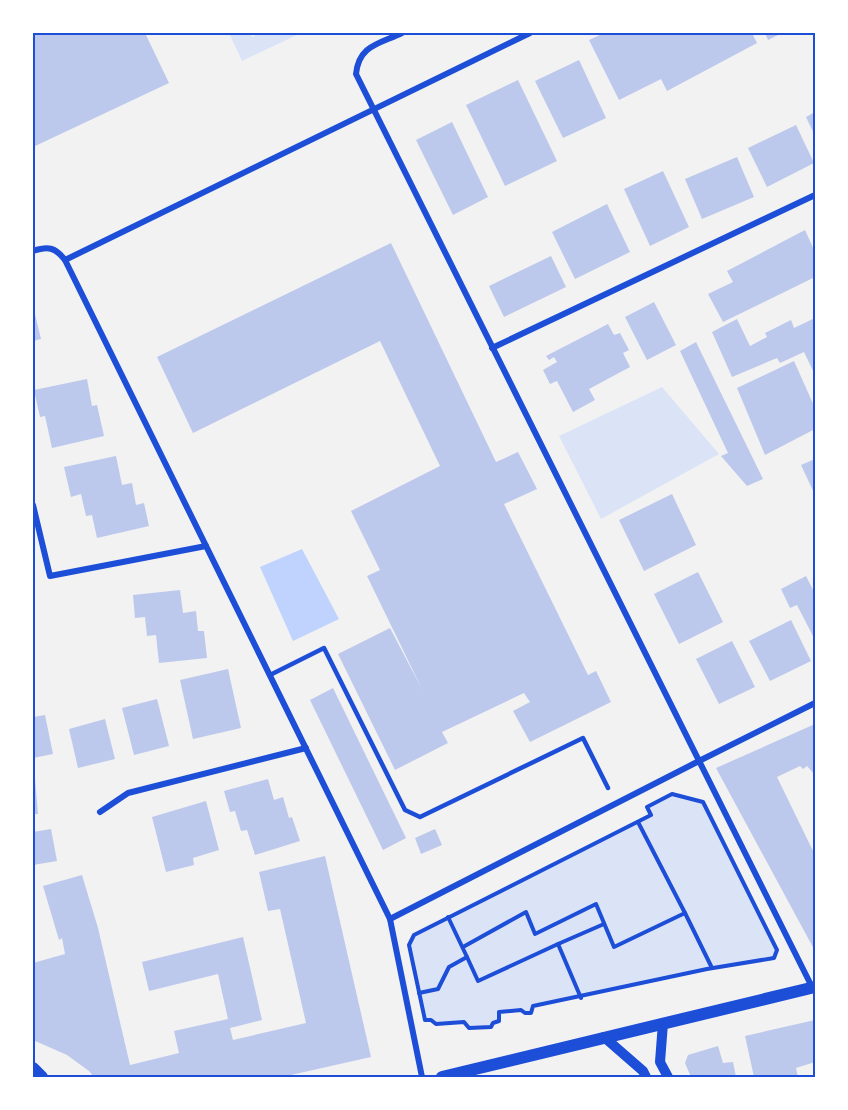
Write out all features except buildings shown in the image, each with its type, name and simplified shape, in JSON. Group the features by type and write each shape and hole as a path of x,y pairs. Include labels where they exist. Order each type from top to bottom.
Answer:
{"main road":[{"path":"442,1077 813,987"},
{"path":"33,1068 42,1077"}],"street":[{"path":"402,33 362,52 357,63 356,74 813,987"},
{"path":"65,260 530,33"},
{"path":"492,348 815,195"},
{"path":"33,251 46,247 57,250 65,260 390,919 422,1077"},
{"path":"33,505 50,576 206,546"},
{"path":"390,919 699,760 815,704"},
{"path":"100,812 128,793 306,748"},
{"path":"663,1023 660,1062 668,1077"},
{"path":"604,1038 643,1071 646,1077"}],"lane":[{"path":"270,675 324,648 405,810 420,817 583,738 608,788"}],"path":[{"path":"672,794 703,802 777,950 774,958 712,968 580,998 533,1006 531,1013 521,1010 499,1012 499,1021 490,1027 469,1028 464,1022 436,1024 431,1020 424,1020 409,945 414,935 638,822 651,815 647,807 672,794"},
{"path":"638,822 712,968"},
{"path":"463,947 526,912 535,934 596,904 614,946 684,913"},
{"path":"448,917 478,981 604,924"},
{"path":"558,944 580,998"},
{"path":"419,993 438,989 448,967 468,957"}],"shaded area":[{"path":"229,33 250,33 252,37 260,33 301,33 242,61"},
{"path":"662,387 719,454 601,519 559,436"},
{"path":"672,794 703,802 777,950 774,958 707,969 533,1006 531,1013 521,1010 499,1012 499,1021 491,1027 469,1028 463,1022 436,1024 431,1020 425,1020 409,945 414,935 651,815 647,807"}],"water":[{"path":"302,549 339,619 293,641 260,567"}]}
